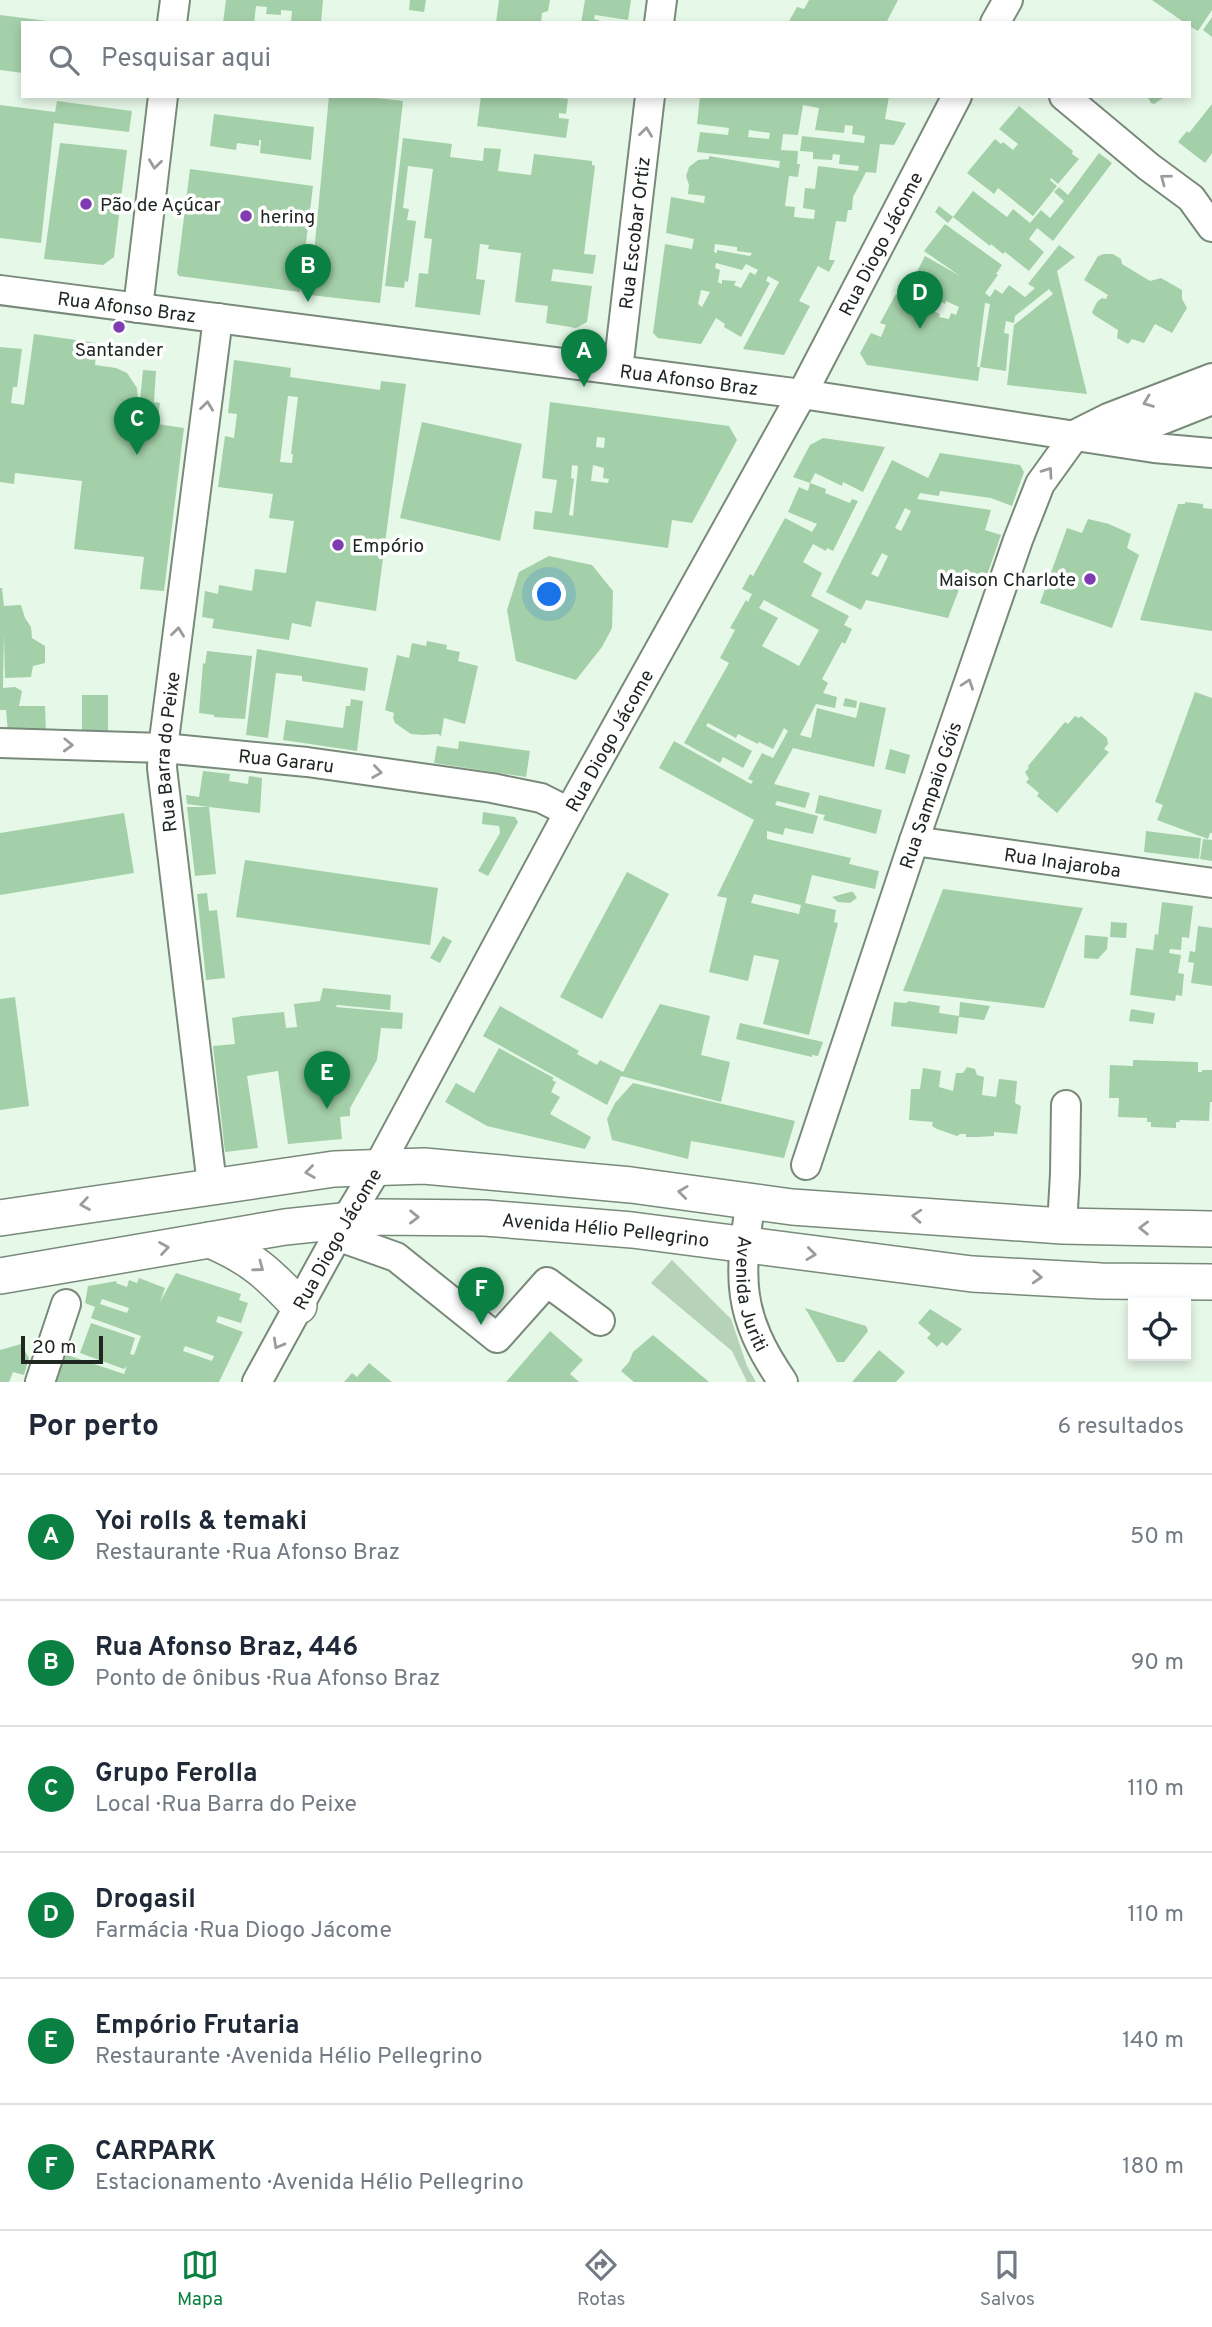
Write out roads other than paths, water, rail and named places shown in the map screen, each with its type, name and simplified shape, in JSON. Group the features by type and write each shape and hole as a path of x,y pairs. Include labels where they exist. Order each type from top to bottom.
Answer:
{"main road":[{"path":"0,1218 334,1169 424,1166 631,1185 792,1207 1062,1226 1212,1229"},
{"name":"Avenida Hélio Pellegrino","path":"0,1276 296,1225 341,1228 380,1217 485,1218 632,1230 972,1274 1212,1282"},
{"path":"210,1240 239,1253 257,1265 299,1306"}],"street":[{"path":"172,21 175,0"},
{"path":"659,21 662,0"},
{"path":"996,21 1008,0"},
{"path":"138,308 163,98"},
{"name":"Rua Escobar Ortiz","path":"618,370 650,98"},
{"name":"Rua Diogo Jácome","path":"257,1382 341,1228 378,1167 569,812 802,394 956,98"},
{"path":"1066,98 1149,167 1191,198 1212,227"},
{"name":"Rua Afonso Braz","path":"0,290 802,394 1154,448 1212,453"},
{"name":"Rua Barra do Peixe","path":"212,1185 162,768 218,318"},
{"path":"1076,434 1108,418 1212,379"},
{"path":"1111,440 1212,400"},
{"name":"Rua Sampaio Góis","path":"806,1165 1018,540 1040,484 1076,434"},
{"name":"Rua Gararu","path":"0,744 163,748 307,762 492,788 541,798 569,812"},
{"name":"Rua Inajaroba","path":"914,841 1212,883"},
{"path":"1062,1226 1066,1105"},
{"name":"Avenida Juriti","path":"751,1201 744,1246 744,1297 766,1356 783,1382"},
{"path":"341,1228 396,1257 497,1338 547,1282 600,1321"},
{"path":"40,1382 66,1304"}],"place":[{"name":"Pão de Açúcar","path":"86,204"},
{"name":"hering","path":"246,216"},
{"name":"Rua Afonso Braz, 446","path":"308,302"},
{"name":"Santander","path":"119,327"},
{"name":"Drogasil","path":"920,329"},
{"name":"Yoi rolls & temaki","path":"584,387"},
{"name":"Grupo Ferolla","path":"137,455"},
{"name":"Empório","path":"338,545"},
{"name":"Maison Charlote","path":"1090,579"},
{"name":"Empório Frutaria","path":"327,1109"},
{"name":"CARPARK","path":"481,1325"}]}
